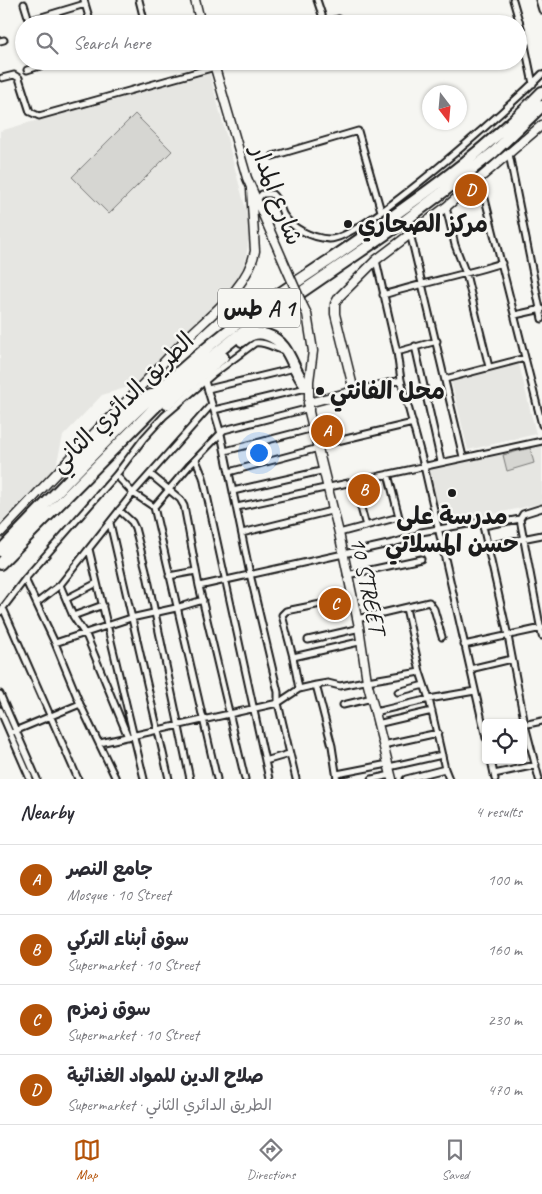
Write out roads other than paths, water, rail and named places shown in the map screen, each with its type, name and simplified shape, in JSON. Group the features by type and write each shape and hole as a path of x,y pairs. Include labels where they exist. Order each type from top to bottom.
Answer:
{"highway":[{"name":"الطريق الدائري الثاني","path":"0,551 70,479 204,349 239,322 439,184 488,143 542,92"},
{"name":"الطريق الدائري الثاني","path":"0,564 178,384 239,335 436,197 494,152 542,106"},
{"path":"147,416 168,403 247,337 254,334 262,333 278,339 288,351 306,387"},
{"path":"70,479 80,458 99,438 103,424 120,417 141,398 157,393"}],"main road":[{"path":"195,0 199,15"},
{"name":"شارع المدار","path":"216,70 251,189 307,314 312,339"},
{"path":"307,406 354,391 337,322 336,304 339,298 376,260 446,207 542,125"},
{"path":"0,532 103,424 223,303 243,280 253,260 255,251 251,189"},
{"name":"10 STREET","path":"312,339 306,387 310,429 347,575 366,681 378,724 388,773"},
{"name":"10 STREET","path":"312,339 313,351 307,406 357,619 368,699 388,773"}],"street":[{"path":"139,0 143,15"},
{"path":"317,0 322,15"},
{"path":"513,0 517,15"},
{"path":"539,0 542,10"},
{"path":"47,15 84,2 88,15"},
{"path":"24,4 27,15"},
{"path":"527,53 533,84"},
{"path":"2,78 14,75 19,78 30,112 39,116 194,70"},
{"path":"256,201 262,194 272,194 277,198 284,216 294,226 307,233 329,239 338,237 381,211 499,115 542,74"},
{"path":"273,156 358,132 381,211"},
{"path":"509,154 542,319"},
{"path":"480,179 542,425"},
{"path":"446,207 455,245 466,274 489,367"},
{"path":"410,233 464,457"},
{"path":"376,260 397,352 401,380 424,466 482,722"},
{"path":"383,295 423,283 502,264"},
{"path":"515,315 541,309"},
{"path":"397,352 437,341"},
{"path":"78,779 2,610 164,416 232,360 258,342 278,350 288,351"},
{"path":"414,346 441,462"},
{"path":"445,378 525,358"},
{"path":"208,390 295,368"},
{"path":"354,391 401,380"},
{"path":"206,381 221,434 250,574 278,692 278,703 289,754 296,779"},
{"path":"38,602 60,584 133,493 213,407 306,387"},
{"path":"154,507 189,466 224,430 307,406"},
{"path":"229,472 413,423"},
{"path":"224,451 310,429"},
{"path":"236,507 542,441"},
{"path":"196,460 203,477 269,779"},
{"path":"233,491 322,471"},
{"path":"150,474 180,499 184,506 199,586 245,779"},
{"path":"338,533 399,516 388,474"},
{"path":"116,475 133,493 154,507 217,779"},
{"path":"354,482 366,526"},
{"path":"542,508 523,514 520,519 542,636"},
{"path":"119,510 132,522 135,528 190,779"},
{"path":"242,533 331,511"},
{"path":"483,526 520,519"},
{"path":"199,586 393,543 416,536 421,532 438,528 478,521 483,526 508,636 523,719"},
{"path":"110,523 168,779"},
{"path":"487,546 542,535"},
{"path":"89,549 109,626 144,779"},
{"path":"347,575 421,559"},
{"path":"169,576 196,571"},
{"path":"26,579 38,602 80,704 116,779"},
{"path":"66,599 97,583"},
{"path":"60,584 73,616 87,637 128,737"},
{"path":"300,689 282,615 286,611 336,601 351,595"},
{"path":"55,643 131,618 203,600"},
{"path":"357,619 429,602 434,609 442,636"},
{"path":"73,616 103,605"},
{"path":"406,608 420,672 429,699 449,779"},
{"path":"464,645 541,628"},
{"path":"308,640 356,629"},
{"path":"293,657 359,642"},
{"path":"470,669 512,659"},
{"path":"100,743 278,703 300,689 316,685 328,683 340,686 420,672"},
{"path":"398,692 424,684"},
{"path":"316,685 332,746 337,776 388,773"},
{"path":"375,712 429,699 475,691"},
{"path":"0,694 30,779"},
{"path":"343,705 368,699"},
{"path":"12,732 80,704"},
{"path":"0,710 37,779"},
{"path":"378,724 432,711"},
{"path":"527,724 542,721"},
{"path":"383,746 438,733"},
{"path":"527,736 539,779"},
{"path":"265,761 289,754"},
{"path":"372,779 442,755"},
{"path":"492,764 495,777 536,763 542,759"},
{"path":"406,779 445,769"}],"place":[{"name":"صلاح الدين للمواد الغذائية","path":"471,190"},
{"name":"مركز الصحاري","path":"348,224"},
{"name":"محل الفانتي","path":"320,391"},
{"name":"جامع النصر","path":"327,431"},
{"name":"سوق أبناء التركي","path":"364,490"},
{"name":"مدرسة على حسن المسلاتي","path":"452,493"},
{"name":"سوق زمزم","path":"335,604"}]}
